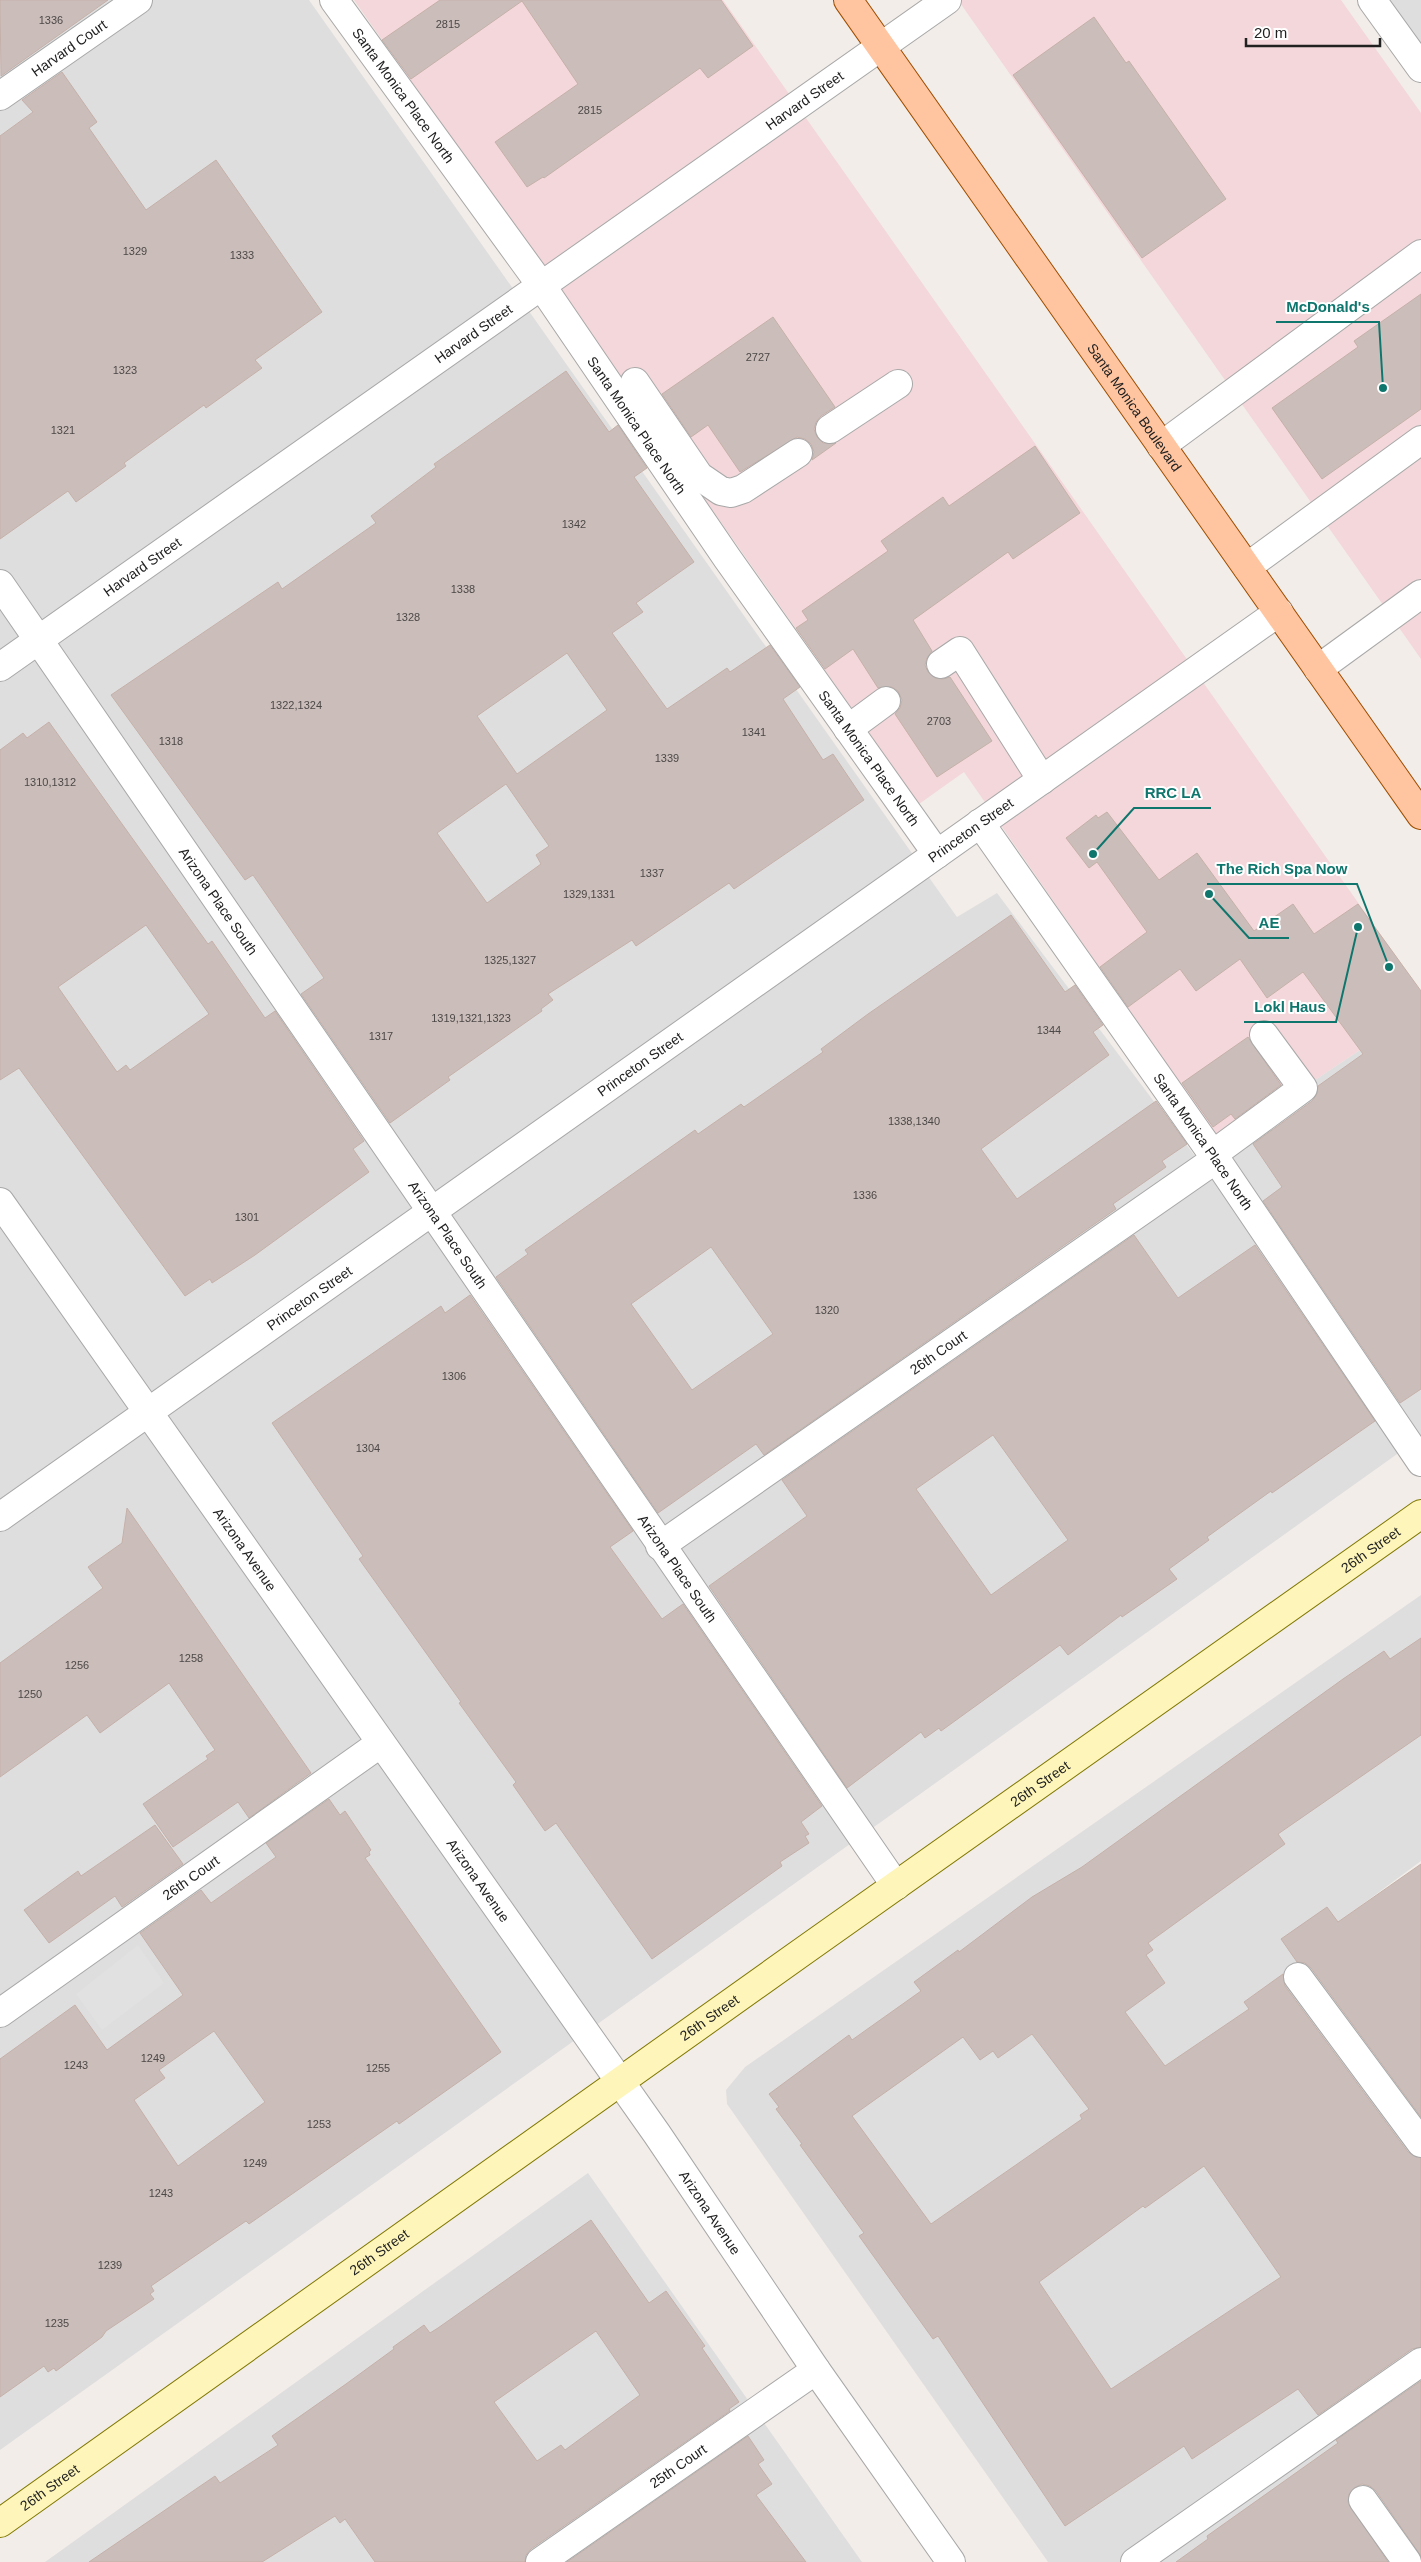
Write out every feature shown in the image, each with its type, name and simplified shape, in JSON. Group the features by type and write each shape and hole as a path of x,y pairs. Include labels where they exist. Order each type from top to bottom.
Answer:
{"main road":[{"name":"Santa Monica Boulevard","path":"848,0 1421,815"},
{"name":"26th Street","path":"0,2523 468,2187 621,2082 1421,1514"}],"street":[{"name":"Harvard Court","path":"0,96 138,0"},
{"name":"Santa Monica Place North","path":"334,0 542,286 726,558 937,854"},
{"name":"Harvard Street","path":"0,667 947,0"},
{"path":"1372,0 1421,68"},
{"path":"1161,446 1421,254"},
{"path":"635,382 699,476 721,492 731,493 744,489 798,453"},
{"path":"830,429 898,384"},
{"path":"1247,567 1421,440"},
{"name":"Arizona Place South","path":"0,584 660,1546 896,1886"},
{"path":"1318,669 1421,594"},
{"name":"Princeton Street","path":"0,1517 1278,612"},
{"path":"941,664 960,651 1042,780"},
{"path":"848,729 886,701"},
{"name":"Santa Monica Place North","path":"980,824 1216,1160 1421,1462"},
{"name":"26th Court","path":"660,1546 1216,1160 1220,1149 1303,1088 1264,1035"},
{"name":"Arizona Avenue","path":"0,1202 621,2082 816,2370 951,2562"},
{"name":"26th Court","path":"0,2013 381,1743"},
{"path":"1298,1977 1421,2143"},
{"path":"1135,2562 1421,2362"},
{"name":"25th Court","path":"540,2562 816,2370"},
{"path":"1363,2500 1408,2562"}],"shaded area":[{"path":"0,0 309,0 957,917 997,893 1195,1156 1221,1143 1421,1009 1421,1437 0,2450"},
{"path":"354,0 723,0 1421,992 1421,1009 1221,1143 964,772 919,804"},
{"path":"958,0 1341,0 1421,113 1421,659"},
{"path":"1380,0 1421,0 1421,60"},
{"path":"1421,1595 1421,1861 1344,1918 1421,2029 1421,2562 1048,2562 727,2104 726,2090 745,2067"},
{"path":"138,1945 164,1983 102,2030 76,1994"},
{"path":"588,2173 862,2562 45,2562"}],"building":[{"path":"0,0 108,0 1,76"},
{"path":"440,0 721,0 753,46 708,78 700,68 544,178 527,187 495,142 578,84 522,1 411,79 382,40"},
{"path":"1094,17 1126,63 1129,61 1226,199 1142,258 1013,75"},
{"path":"62,72 97,122 89,128 146,210 216,160 322,312 255,360 262,368 206,408 204,405 124,463 126,466 76,502 68,491 0,539 0,136 33,112 22,100"},
{"path":"1421,294 1421,409 1322,479 1272,408 1358,347 1354,341"},
{"path":"773,317 835,407 821,416 816,422 814,429 817,437 823,443 836,443 812,460 814,452 811,444 805,439 797,437 740,472 708,425 691,437 662,394"},
{"path":"566,371 609,432 618,425 647,468 634,477 694,562 636,603 643,612 612,633 667,709 727,668 730,672 770,645 800,687 783,699 823,760 833,754 864,800 734,889 729,883 636,946 632,940 548,994 553,1000 541,1009 542,1011 448,1077 450,1080 390,1123 301,994 324,978 253,875 245,880 111,695 278,582 282,589 376,523 371,516 436,467 434,464","holes":["567,653 607,710 517,774 477,716","506,784 549,846 536,855 541,864 487,903 437,833"]},
{"path":"1035,446 1080,513 1013,559 1008,552 913,620 932,651 925,665 928,672 935,678 943,679 950,677 992,741 937,777 895,714 900,708 902,700 898,691 892,687 878,688 853,649 825,669 796,628 808,620 802,611 888,551 881,541 943,497 949,506"},
{"path":"49,722 208,944 212,941 265,1018 275,1011 364,1141 353,1149 369,1172 255,1255 212,1283 210,1279 185,1296 19,1068 0,1080 0,750 23,733 27,738","holes":["146,925 209,1014 130,1070 126,1065 117,1072 58,987"]},
{"path":"1107,812 1159,880 1197,853 1254,931 1293,904 1314,934 1358,904 1421,991 1421,1389 1400,1403 1263,1201 1282,1187 1253,1144 1312,1101 1317,1094 1318,1086 1363,1054 1303,972 1267,998 1240,959 1196,991 1180,969 1128,1007 1100,967 1147,932 1097,862 1089,868 1066,838 1096,815 1098,818"},
{"path":"1011,915 1065,992 1075,985 1103,1025 1093,1032 1109,1055 981,1149 1017,1199 1156,1101 1187,1144 1162,1161 1166,1167 1113,1204 1116,1209 764,1455 756,1444 658,1513 496,1277 528,1254 525,1250 695,1130 698,1134 741,1104 744,1107 823,1052 821,1049 868,1014","holes":["711,1247 773,1334 692,1390 631,1304"]},
{"path":"1248,1037 1281,1085 1235,1119 1231,1114 1213,1127 1182,1083"},
{"path":"1134,1235 1178,1298 1255,1245 1375,1421 1207,1537 1209,1540 1169,1569 1177,1579 1122,1617 1121,1615 1068,1655 1060,1645 941,1731 939,1728 925,1738 921,1732 847,1788 709,1586 807,1516 782,1480","holes":["993,1435 1068,1540 991,1595 916,1489"]},
{"path":"470,1295 633,1531 610,1547 662,1619 683,1604 822,1806 801,1822 809,1834 805,1836 809,1843 780,1862 782,1866 652,1959 556,1823 545,1831 513,1785 516,1782 359,1559 363,1556 272,1423 441,1306 445,1313"},
{"path":"127,1508 311,1773 249,1818 238,1802 173,1847 143,1804 208,1759 206,1756 215,1750 169,1683 100,1733 87,1715 0,1777 0,1663 103,1588 88,1567 122,1543"},
{"path":"1421,1638 1421,1735 1278,1834 1285,1844 1148,1943 1153,1950 1146,1955 1165,1983 1125,2012 1165,2066 1249,2009 1244,2002 1283,1974 1285,1986 1408,2152 1421,2158 1421,2347 1412,2349 1318,2415 1298,2389 1192,2459 1184,2446 1065,2526 938,2336 933,2339 859,2236 864,2233 800,2145 802,2144 776,2109 779,2107 769,2094 849,2035 852,2040 921,1991 914,1982 958,1950 959,1952 1032,1897 1082,1867 1343,1679 1384,1651 1390,1659","holes":["1032,2034 1089,2109 1080,2115 1082,2119 931,2224 852,2116 963,2037 980,2060 993,2051 998,2058","1204,2166 1281,2277 1111,2389 1039,2282 1143,2206 1145,2208"]},
{"path":"329,1799 340,1815 345,1811 371,1850 369,1852 370,1855 365,1858 501,2052 399,2124 397,2121 249,2224 246,2221 151,2286 154,2291 150,2294 154,2299 106,2331 102,2337 56,2371 54,2368 48,2372 44,2366 0,2397 0,2059 75,2005 107,2050 183,1995 140,1933 201,1890 211,1903 276,1857 266,1843","holes":["214,2031 265,2102 178,2166 134,2100 165,2078 159,2070"]},
{"path":"155,1825 183,1864 122,1907 115,1896 49,1943 24,1910 78,1871 81,1876"},
{"path":"1421,1864 1421,2117 1311,1968 1305,1963 1297,1962 1281,1939 1327,1907 1338,1922"},
{"path":"591,2220 649,2303 666,2291 705,2346 702,2348 739,2402 729,2409 730,2411 531,2549 526,2555 525,2562 375,2562 345,2519 340,2523 335,2516 262,2562 89,2562 215,2476 220,2483 278,2445 272,2436 394,2349 393,2347 424,2325 430,2333","holes":["596,2331 640,2395 565,2450 561,2445 537,2461 494,2402"]},
{"path":"1421,2381 1421,2556 1376,2491 1370,2486 1362,2484 1354,2488 1349,2494 1348,2502 1388,2562 1176,2562 1208,2539 1207,2536 1338,2443 1336,2440"},
{"path":"748,2436 764,2460 758,2464 772,2484 756,2495 806,2562 567,2562"}],"place":[{"name":"McDonald's","path":"1383,388"},
{"name":"RRC LA","path":"1093,854"},
{"name":"AE","path":"1209,894"},
{"name":"Lokl Haus","path":"1358,927"},
{"name":"The Rich Spa Now","path":"1389,967"}]}
